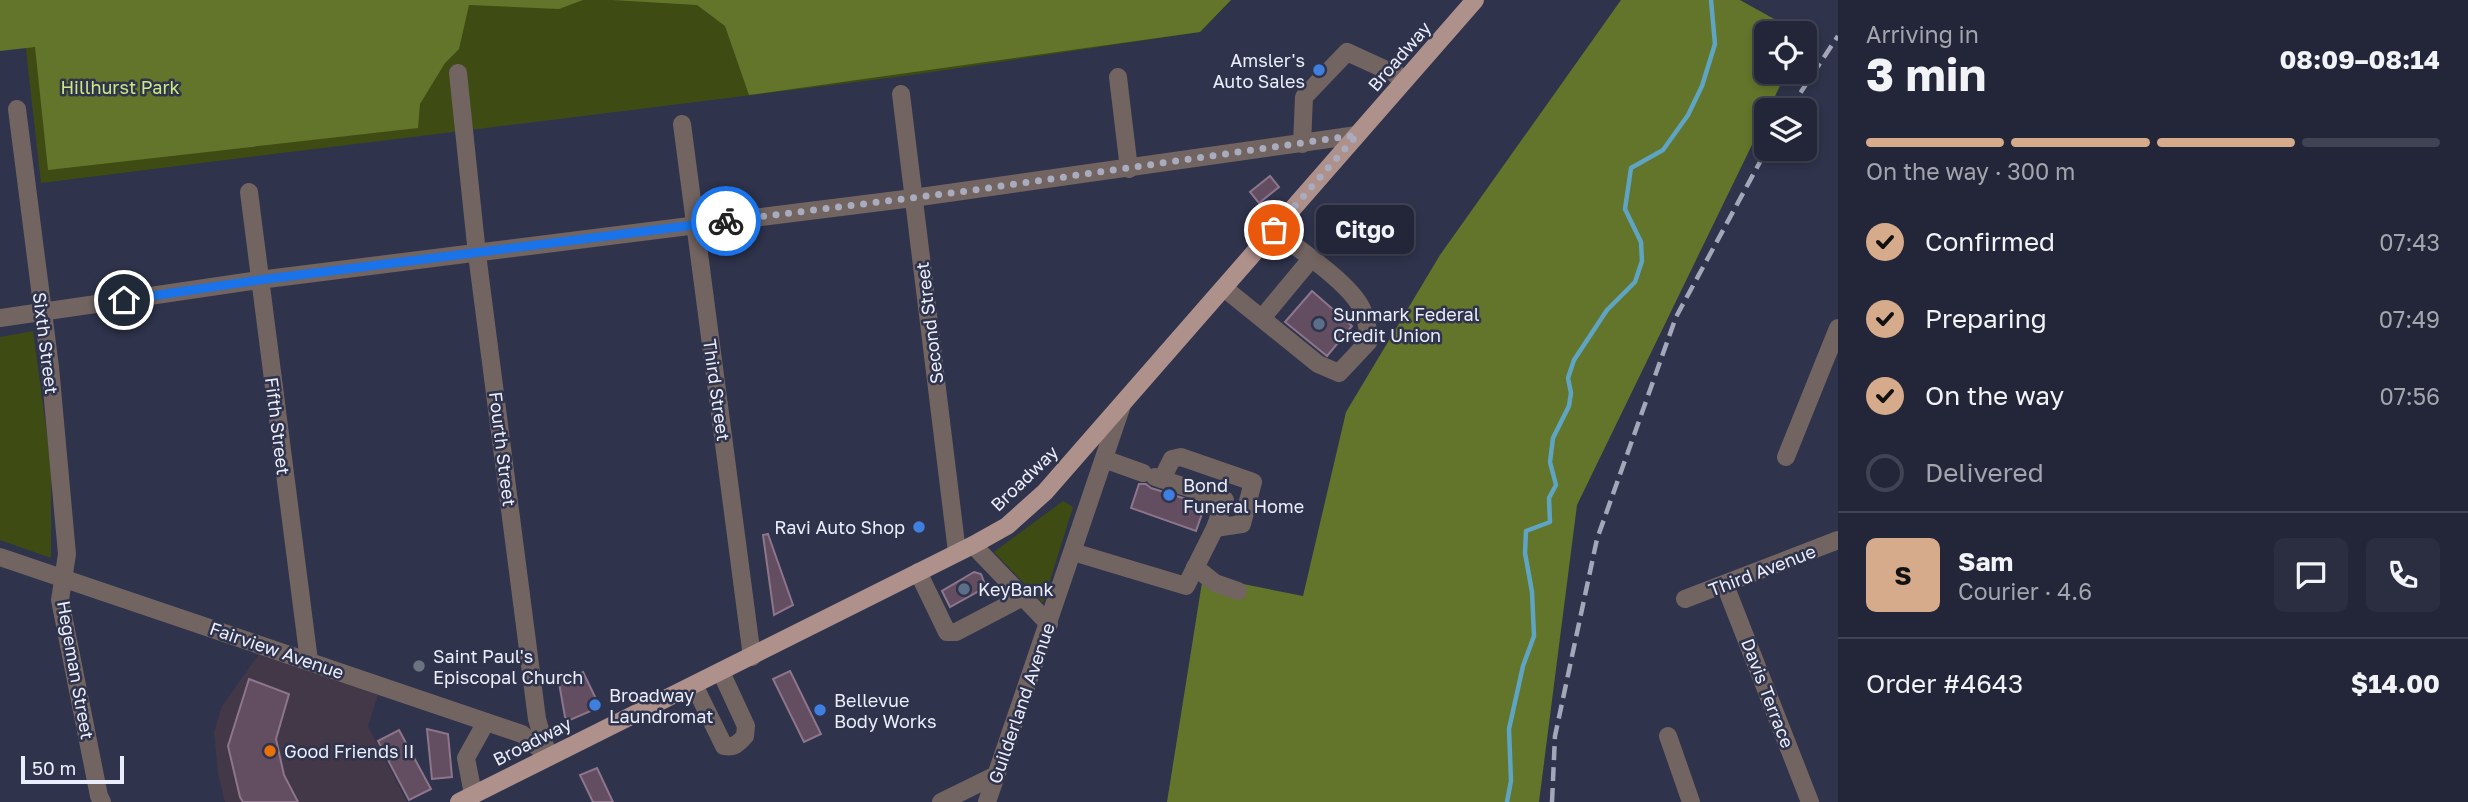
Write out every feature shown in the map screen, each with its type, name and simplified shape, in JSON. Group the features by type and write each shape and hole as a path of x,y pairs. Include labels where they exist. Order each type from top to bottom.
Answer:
{"main road":[{"name":"Broadway","path":"466,798 752,657 1007,526 1027,509 1122,405 1475,0"}],"street":[{"path":"1302,144 1304,97 1347,52 1406,79"},
{"name":"Fourth Street","path":"458,73 477,254 537,719 548,756"},
{"path":"1118,77 1129,169"},
{"name":"Second Street","path":"901,94 913,198 965,549"},
{"name":"Sixth Street","path":"0,128 18,118 50,367 67,554 64,578"},
{"name":"Third Street","path":"682,124 752,657"},
{"path":"0,318 259,280 1129,169 1357,135"},
{"name":"Fifth Street","path":"250,192 309,661"},
{"path":"1224,288 1318,364 1339,373 1369,341 1367,319 1361,305 1311,259 1274,230"},
{"path":"1262,318 1311,259"},
{"path":"1786,457 1834,348 1838,328"},
{"name":"Guilderland Avenue","path":"987,802 1122,405"},
{"path":"1153,476 1172,459 1181,457 1253,482 1242,524 1215,528"},
{"path":"1104,459 1225,500"},
{"path":"1073,552 1186,586 1215,528 1234,475"},
{"name":"Third Avenue","path":"1685,599 1838,540"},
{"path":"965,549 1023,597 1049,624"},
{"name":"Fairview Avenue","path":"0,557 522,734 548,756"},
{"path":"1195,567 1215,583 1238,592"},
{"path":"918,572 947,632 956,632 1023,597"},
{"name":"Hegeman Street","path":"64,578 60,600 102,802"},
{"name":"Davis Terrace","path":"1725,585 1810,802"},
{"path":"694,685 724,746 738,744 745,736 746,726 721,672"},
{"path":"466,798 466,758 486,722"},
{"path":"1668,736 1691,802"},
{"path":"942,802 996,775"}],"shaded area":[{"path":"259,654 378,695 368,726 407,802 225,802 218,774 214,732 222,706"}],"green space":[{"name":"Hillhurst Park","path":"0,0 1231,0 1200,32 905,76 41,183 25,41"},
{"path":"0,0 583,0 559,9 469,5 459,49 445,63 420,104 418,128 48,170 35,47 0,51"},
{"path":"612,0 1231,0 1200,32 749,95 725,26 697,5"},
{"path":"1621,0 1740,0 1778,21 1754,21 1754,84 1781,84 1774,98 1754,98 1754,141 1577,505 1539,802 1167,802 1203,576 1303,596 1346,412 1440,255"},
{"path":"33,331 51,465 51,558 0,540 0,337"},
{"path":"1063,501 1073,507 1043,603 994,552"}],"building":[{"path":"1270,176 1279,187 1259,203 1250,192"},
{"name":"Sunmark Federal Credit Union","path":"1312,291 1352,326 1327,356 1285,322"},
{"path":"1139,484 1146,484 1205,505 1196,531 1131,508"},
{"path":"768,534 793,605 774,615 763,535"},
{"name":"KeyBank","path":"974,572 981,574 986,587 950,607 942,591"},
{"path":"790,671 821,734 804,742 773,679"},
{"path":"583,672 600,707 570,720 565,717 559,683"},
{"path":"249,679 289,694 276,739 284,775 298,802 243,802 240,797 228,746"},
{"path":"427,729 448,734 452,777 432,779"},
{"path":"399,730 431,789 409,800 378,741"},
{"path":"597,768 613,802 593,802 580,775"}],"waterway":[{"path":"1507,802 1511,781 1509,729 1523,666 1534,636 1532,592 1525,553 1526,531 1550,522 1549,498 1556,485 1550,462 1553,438 1569,406 1571,393 1568,378 1574,360 1607,310 1635,282 1642,261 1641,242 1625,209 1631,168 1663,150 1688,115 1702,86 1715,44 1711,0"}],"railway":[{"path":"1797,98 1838,36"},
{"path":"1552,802 1555,736 1597,539 1676,317 1760,161"}],"way so far":[{"path":"726,221 967,191 1357,135 1274,230"}],"place":[{"name":"Amsler's Auto Sales","path":"1319,70"},
{"name":"Citgo","path":"1274,230"},
{"name":"Sunmark Federal Credit Union","path":"1319,324"},
{"name":"Bond Funeral Home","path":"1169,495"},
{"name":"Ravi Auto Shop","path":"919,527"},
{"name":"KeyBank","path":"964,589"},
{"name":"Saint Paul's Episcopal Church","path":"419,666"},
{"name":"Broadway Laundromat","path":"595,705"},
{"name":"Bellevue Body Works","path":"820,710"},
{"name":"Good Friends II","path":"270,751"}],"route":[{"path":"124,300 259,280 726,221"}]}
